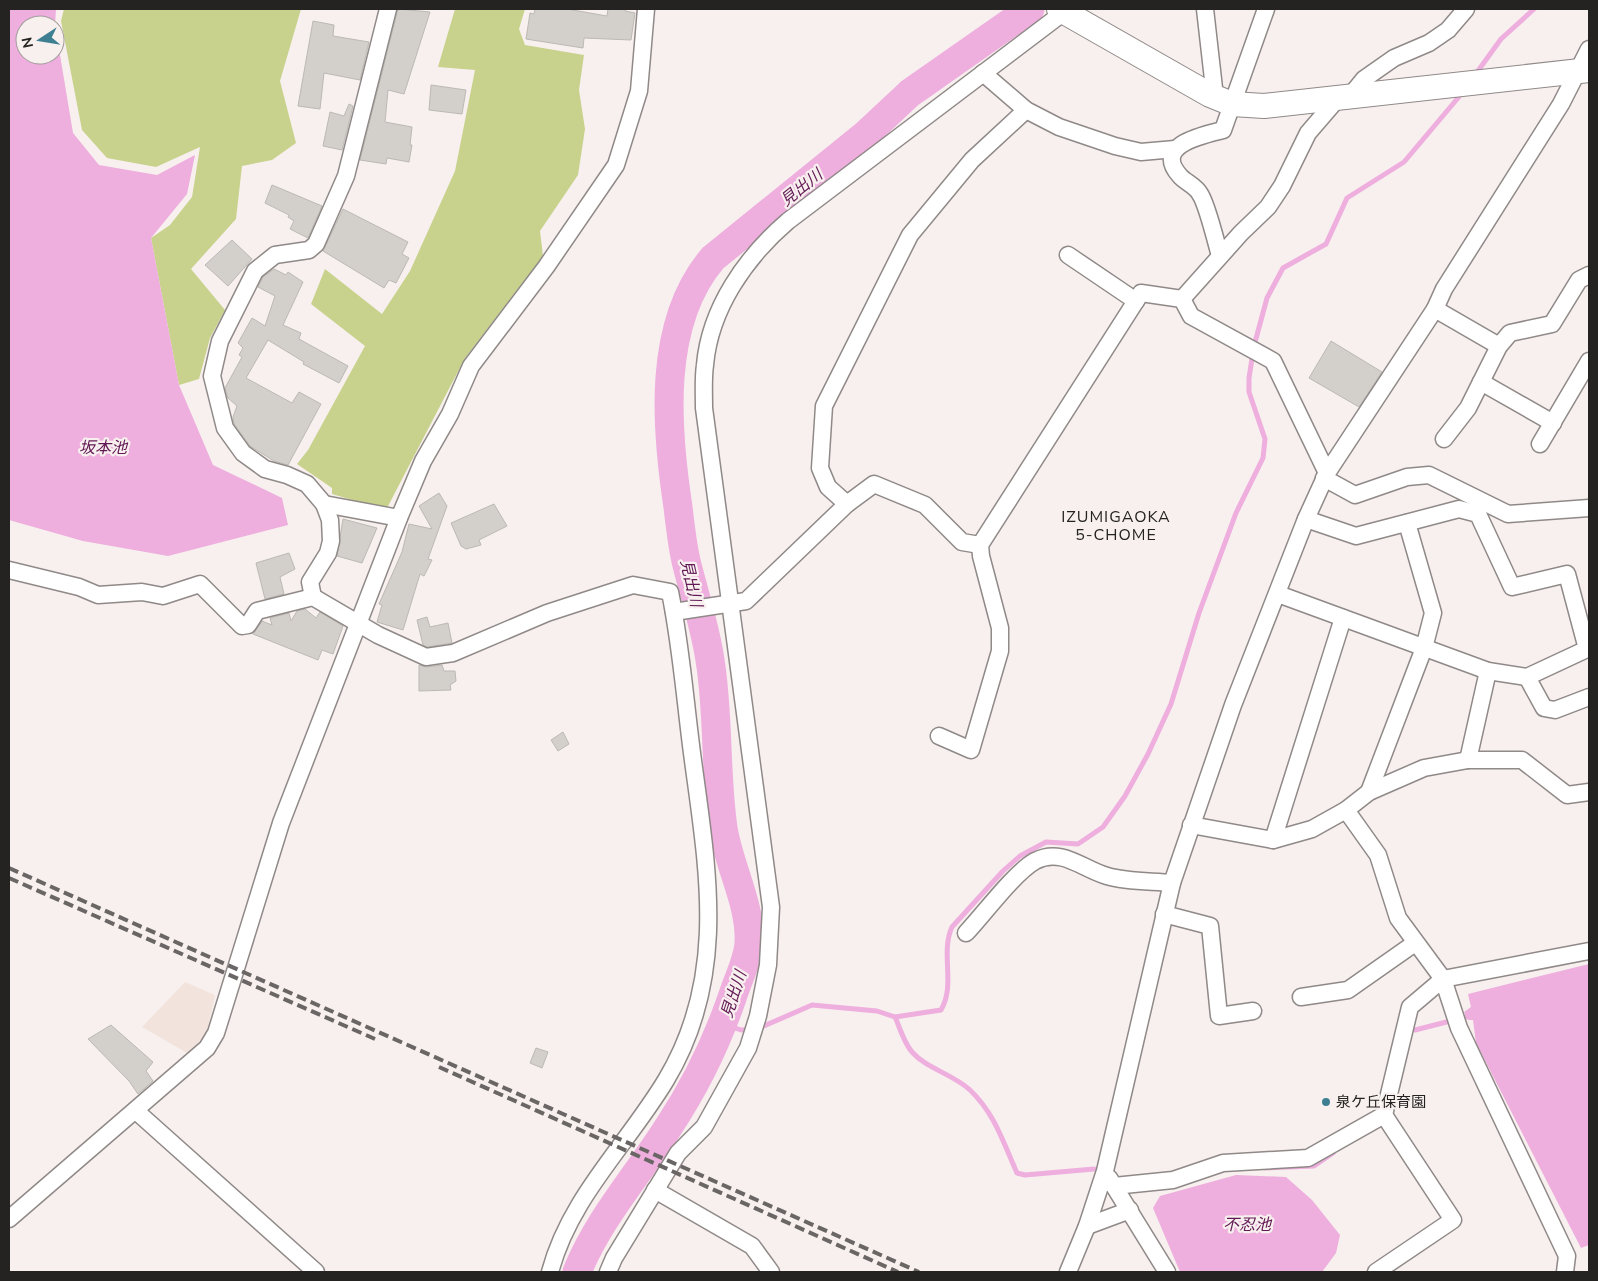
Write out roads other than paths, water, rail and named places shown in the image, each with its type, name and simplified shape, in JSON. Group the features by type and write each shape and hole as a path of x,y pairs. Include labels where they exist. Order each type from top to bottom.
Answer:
{"street":[{"path":"313,597 310,582 328,554 331,541 330,520 324,504 307,484 287,475 265,469 243,452 225,428 212,376 220,341 255,271 275,255 308,250 316,244 346,176 388,9"},
{"path":"9,1219 207,1048 216,1033 281,824 358,622 399,518 424,461 450,414 471,366 546,268 616,165 638,92 646,9"},
{"path":"983,73 1026,110 1059,127 1115,146 1142,152 1175,148 1188,139 1223,130 1224,100 1205,9"},
{"path":"1224,100 1266,9"},
{"path":"1182,299 1220,256 1268,207 1282,186 1308,133 1364,79 1394,58 1429,43 1448,30 1466,9"},
{"path":"608,1272 614,1258 678,1153 704,1127 748,1048 758,1016 768,965 771,907 704,408 705,365 713,331 723,305 743,268 763,242 1064,10 1224,100 1264,106 1584,71"},
{"path":"1068,1272 1087,1226 1105,1171 1172,883 1233,705 1306,519 1325,475 1435,309 1444,289 1561,104 1584,71 1589,49"},
{"path":"847,504 828,487 820,468 824,406 910,235 972,160 1026,110"},
{"path":"1175,148 1172,160 1178,175 1200,194 1220,256"},
{"path":"1068,255 1136,301"},
{"path":"1444,439 1468,408 1500,346 1510,333 1552,324 1579,280 1589,275"},
{"path":"939,736 971,750 1000,652 1000,628 981,556 980,545 1142,293 1182,299"},
{"path":"1182,299 1191,316 1274,361 1325,475 1355,495 1407,477 1429,475 1508,514 1588,505"},
{"path":"1435,309 1500,346"},
{"path":"1540,444 1589,361"},
{"path":"1481,382 1552,423"},
{"path":"674,612 746,601 847,504 874,484 925,505 962,542 980,545"},
{"path":"324,504 399,518"},
{"path":"1278,594 1488,671 1527,677 1587,649 1567,574 1512,587 1478,514 1459,509 1356,536 1306,519"},
{"path":"1370,792 1424,648 1433,613 1407,523"},
{"path":"9,570 79,587 98,595 142,592 163,596 200,584 242,626 248,625 257,611 313,597 358,622 378,636 426,657 453,653 547,613 633,585 670,592 709,886 708,949 699,1005 689,1034 667,1079 613,1158 586,1192 567,1224 550,1272"},
{"path":"1273,840 1343,618"},
{"path":"1468,760 1488,671"},
{"path":"1527,677 1544,708 1555,710 1589,697"},
{"path":"1191,825 1273,840 1312,829 1346,810 1370,792 1424,768 1468,760 1522,760 1567,796 1589,792"},
{"path":"1346,810 1378,855 1398,918 1443,979 1460,1028 1566,1256 1564,1272"},
{"path":"966,933 1018,875 1035,861 1052,856 1066,857 1108,876 1172,883"},
{"path":"1164,914 1210,926 1219,1016 1252,1011"},
{"path":"1301,997 1348,990 1415,943"},
{"path":"1376,1272 1453,1220 1384,1115 1410,1007 1443,979 1589,951"},
{"path":"136,1111 316,1272"},
{"path":"1114,1186 1173,1180 1223,1163 1308,1158 1384,1115"},
{"path":"1105,1171 1167,1272"},
{"path":"655,1190 752,1246 771,1272"},
{"path":"1087,1226 1130,1210"}],"water":[{"name":"坂本池","path":"9,9 56,9 56,15 15,15 15,65 62,65 73,133 99,165 157,175 195,155 187,194 151,238 179,385 213,465 282,498 288,525 168,556 83,541 9,520"},
{"path":"1589,964 1589,1245 1581,1248 1476,1043 1473,1020 1468,1020 1464,1012 1471,1007 1468,994"},
{"name":"不忍池","path":"1236,1175 1286,1177 1312,1200 1340,1235 1336,1253 1322,1272 1180,1272 1153,1208 1160,1196"}],"waterway":[{"name":"見出川","path":"577,1272 596,1233 669,1126 697,1079 727,1012 745,963 749,943 747,914 723,828 713,681 708,647 681,534 674,476 669,411 670,377 674,345 682,313 695,284 713,258 865,135 910,93 1030,9"},
{"path":"1475,75 1501,39 1534,9"},
{"path":"723,1024 741,1030 757,1029 812,1005 877,1011 895,1017 941,1010 947,990 947,947 952,927 1003,871 1020,856 1046,842 1078,844 1103,827 1125,796 1148,754 1171,704 1199,613 1236,513 1263,458 1265,439 1249,392 1249,378 1254,346 1267,298 1283,268 1326,244 1347,198 1404,162 1463,92"},
{"path":"895,1017 904,1040 918,1058 963,1084 979,1099 998,1129 1017,1173 1025,1175 1094,1169"},
{"path":"1415,1030 1466,1017"},
{"path":"1265,1168 1314,1166 1333,1153"}],"railway":[{"path":"9,868 919,1272"},
{"path":"9,878 375,1039"},
{"path":"439,1067 898,1272"}],"place":[{"name":"泉ケ丘保育園","path":"1326,1102"}],"district":[{"name":"IZUMIGAOKA 5-CHOME","path":"1116,525"}]}
